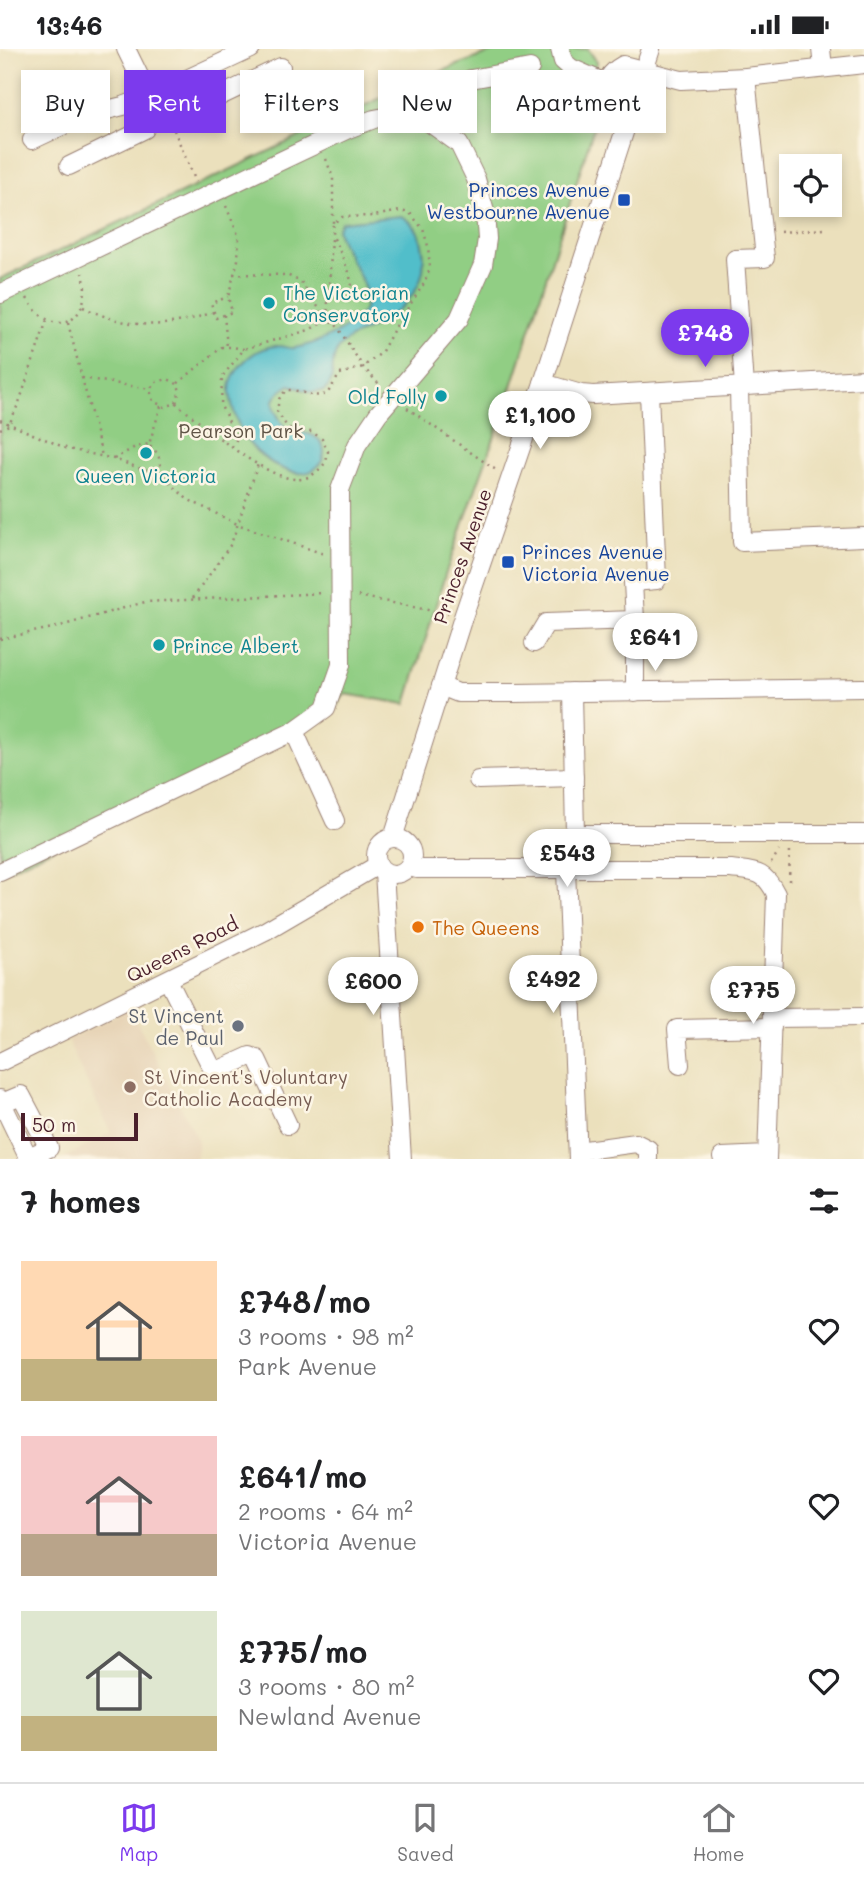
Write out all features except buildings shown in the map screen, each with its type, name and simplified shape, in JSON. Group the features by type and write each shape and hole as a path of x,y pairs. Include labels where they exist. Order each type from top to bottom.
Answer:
{"street":[{"path":"126,49 136,70"},
{"path":"205,70 251,49"},
{"path":"560,49 563,61 576,70"},
{"name":"Princes Avenue","path":"644,70 650,49"},
{"path":"821,49 823,68"},
{"path":"666,76 681,80 746,77 864,64"},
{"path":"614,70 623,65 644,70"},
{"path":"226,93 281,67"},
{"path":"0,294 374,119 471,79 530,68"},
{"path":"746,77 765,258 735,259 742,386 742,542 864,537"},
{"path":"32,140 83,116 124,104"},
{"path":"0,872 293,731 326,708 341,665 341,490 357,445 392,397 459,319 483,265 487,239 485,212 475,179 459,144 424,118 405,113 374,119"},
{"path":"69,166 137,133"},
{"name":"Princes Avenue","path":"393,838 622,133"},
{"path":"543,383 581,394 864,379"},
{"path":"635,692 633,582 657,580 649,392"},
{"path":"534,643 546,623 635,620"},
{"path":"441,687 458,693 864,688"},
{"path":"572,692 575,834 864,834"},
{"path":"293,731 335,821"},
{"path":"478,780 574,777"},
{"path":"381,869 397,875 410,867 413,857 409,844 393,838 383,842 377,850 381,869 402,1159"},
{"path":"410,867 731,869 758,872 770,881 776,894 767,1157 722,1157"},
{"name":"Queens Road","path":"0,1062 265,932 381,869"},
{"path":"566,870 578,1155 636,1143 648,1149 648,1159"},
{"path":"168,980 211,1066 219,1070 250,1056 257,1059 288,1125"},
{"path":"680,1065 677,1028 772,1023 824,1017 864,1017"},
{"path":"1,1101 28,1158"}],"path":[{"path":"174,133 203,198"},
{"path":"321,142 333,178 327,320"},
{"path":"220,190 239,237 237,260 228,297 232,312 216,318 211,303 228,297"},
{"path":"176,403 232,448 258,464 297,480 311,476 324,466 328,460 328,451 322,439 312,432 294,431 287,427 277,411 279,399 286,390 316,397 327,394 340,375 363,367 381,353 424,285 430,269 423,229 410,213 400,211 374,216 342,217 333,223"},
{"path":"763,234 825,229"},
{"path":"332,234 349,272 354,295"},
{"path":"20,284 29,302 47,320 55,324 68,323 83,307 87,287 77,257"},
{"path":"233,274 287,275 301,282 327,320 335,323 363,367 392,397 510,480"},
{"path":"83,307 117,321 142,325 168,325 214,312"},
{"path":"224,315 227,347"},
{"path":"0,429 9,425 20,400 47,320"},
{"path":"177,384 222,347 244,349 309,330 327,320"},
{"path":"68,323 102,456"},
{"path":"232,448 237,438 221,406 222,377 244,349"},
{"path":"82,378 150,389"},
{"path":"161,379 172,380 177,384 180,390 176,403 161,406 153,401 150,389 152,385 161,379"},
{"path":"149,445 161,406"},
{"path":"0,420 68,449 114,459 164,477 187,499 237,524 340,560"},
{"path":"114,459 135,447 149,445"},
{"path":"149,445 158,454 164,477"},
{"path":"192,598 231,544 258,464"},
{"path":"0,639 57,627 145,602 192,598 342,593 463,617"},
{"path":"763,876 790,833"}],"shaded area":[{"name":"St Vincent's Voluntary Catholic Academy","path":"130,1008 198,1141 196,1159 62,1159 111,1133 67,1040"}],"green space":[{"name":"Pearson Park","path":"501,49 588,49 597,62 595,70 491,70 491,133 592,133 507,402 445,575 406,704 345,694 332,712 0,874 0,279 307,133 364,133 364,106 378,99 378,133 477,133 477,70 445,70"}],"water":[{"path":"401,216 414,225 422,244 424,264 417,287 403,306 393,314 349,339 339,348 334,359 331,381 324,391 311,392 290,385 277,395 274,407 284,427 315,436 324,449 321,463 309,472 291,472 281,468 255,449 242,432 230,394 233,377 245,361 261,350 278,346 294,348 313,343 354,321 365,307 365,288 337,229 341,222"}],"place":[{"name":"Princes Avenue Westbourne Avenue","path":"624,200"},
{"name":"The Victorian Conservatory","path":"269,303"},
{"name":"Old Folly","path":"441,396"},
{"name":"Queen Victoria","path":"146,453"},
{"name":"Princes Avenue Victoria Avenue","path":"508,562"},
{"name":"Prince Albert","path":"159,645"},
{"name":"The Queens","path":"418,927"},
{"name":"St Vincent de Paul","path":"238,1026"},
{"name":"St Vincent's Voluntary Catholic Academy","path":"130,1087"}]}
